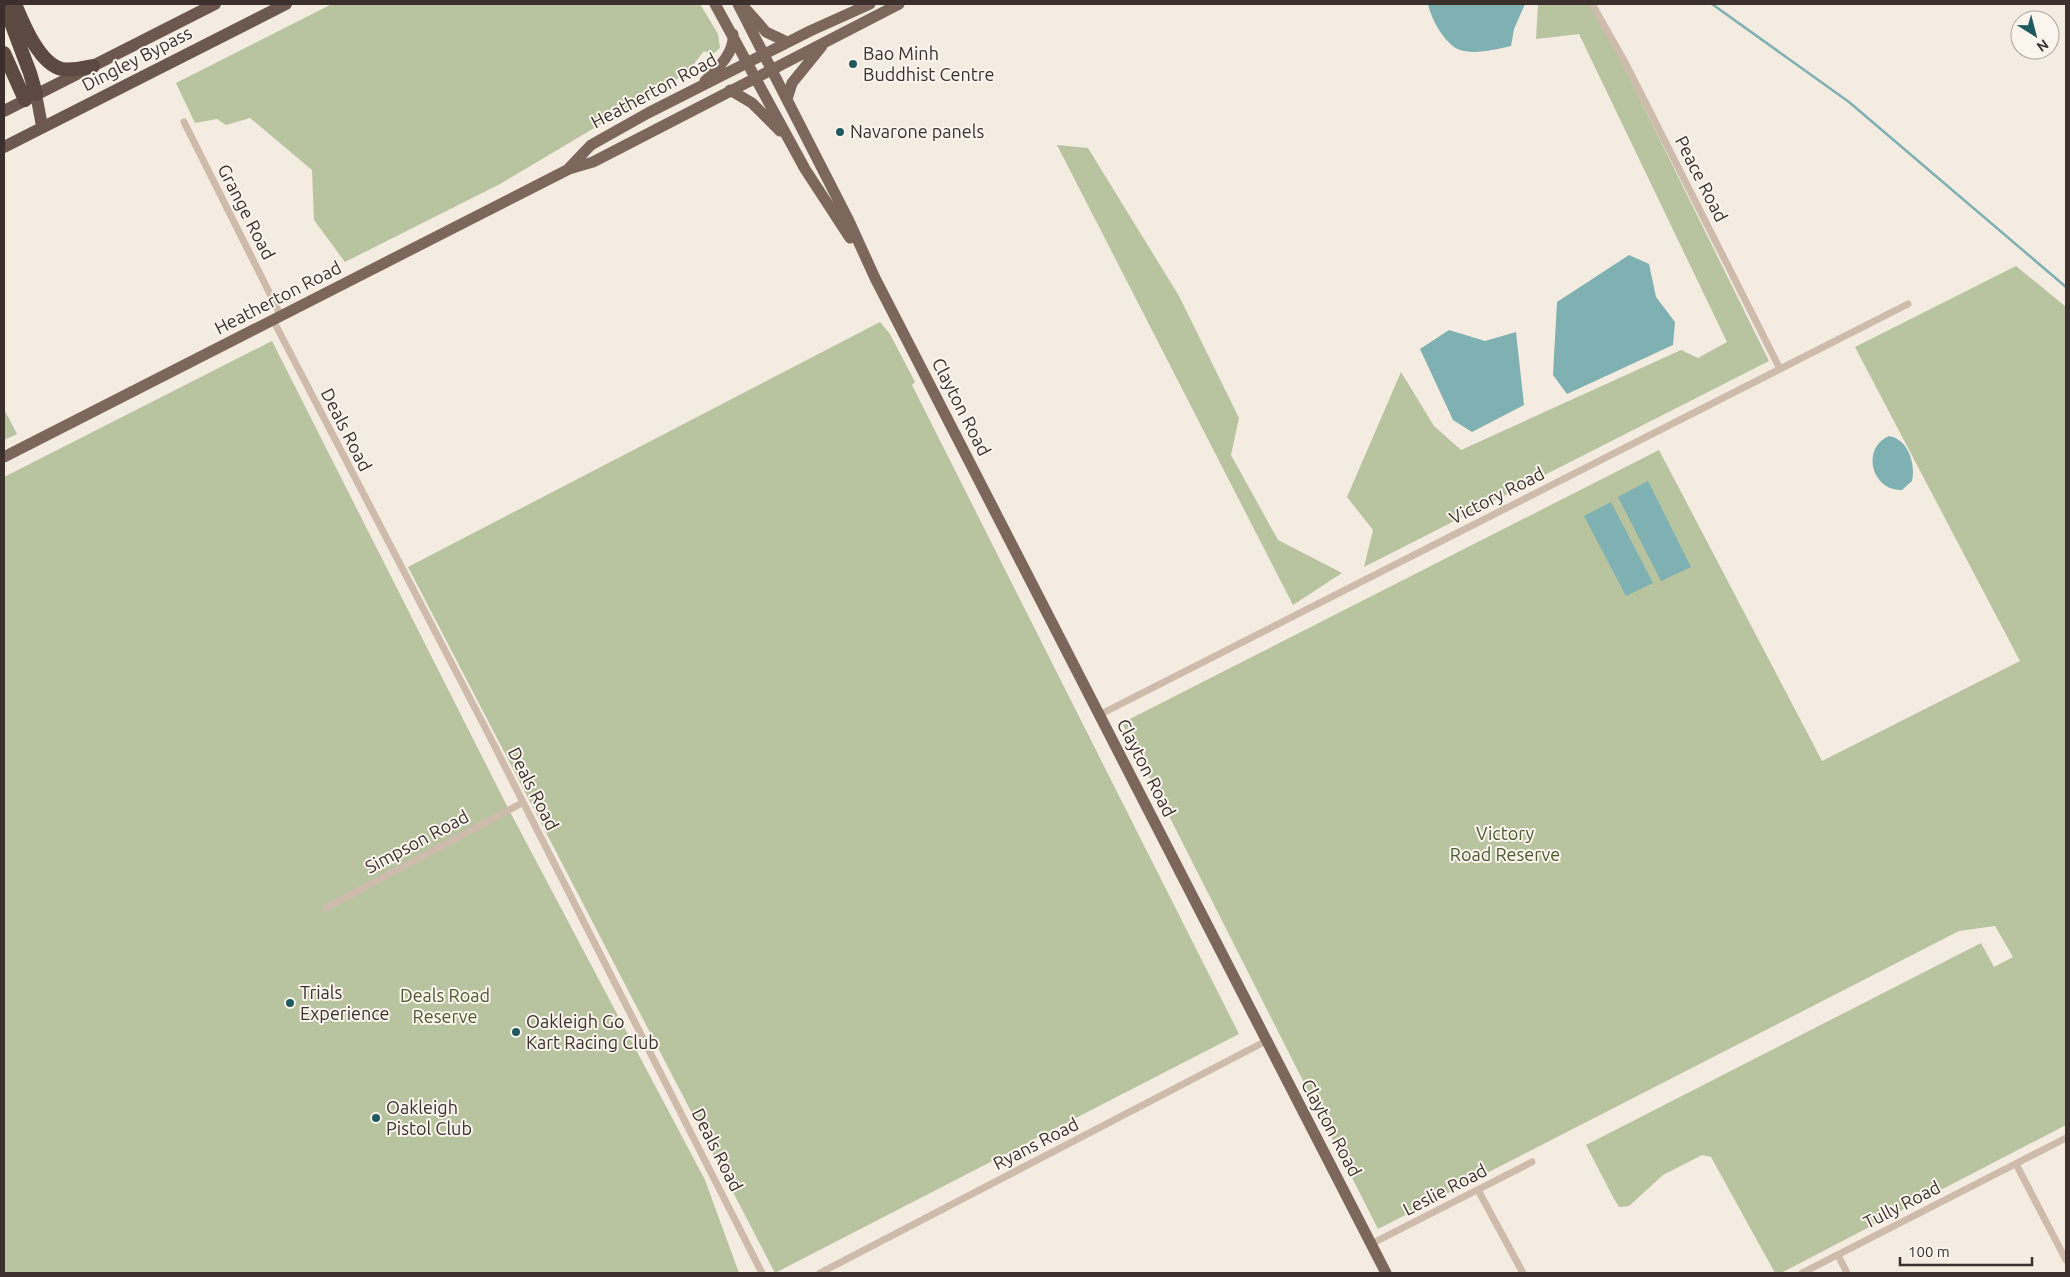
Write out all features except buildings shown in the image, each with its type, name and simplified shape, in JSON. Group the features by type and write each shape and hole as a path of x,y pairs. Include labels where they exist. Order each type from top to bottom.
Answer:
{"highway":[{"path":"4,4 30,73 30,97"},
{"path":"15,4 33,42 53,66 67,70 93,66"},
{"name":"Dingley Bypass","path":"4,111 215,4"},
{"name":"Dingley Bypass","path":"4,147 286,4"},
{"path":"5,57 30,97 41,127"},
{"path":"4,77 7,69 5,57"}],"main road":[{"name":"Clayton Road","path":"715,4 793,146 875,278"},
{"name":"Clayton Road","path":"739,4 875,278 1386,1273"},
{"path":"739,4 766,32 787,42"},
{"name":"Heatherton Road","path":"4,457 568,169 593,162 900,4"},
{"name":"Heatherton Road","path":"568,169 591,145 763,54 865,5"},
{"path":"687,94 706,80 724,59 732,45 733,34"},
{"path":"787,99 795,78 815,53 831,38"},
{"path":"730,90 752,103 793,146 809,144"}],"street":[{"name":"Peace Road","path":"1592,4 1626,64 1780,369"},
{"name":"Grange Road","path":"184,122 277,318"},
{"name":"Victory Road","path":"1099,715 1908,304"},
{"name":"Deals Road","path":"277,318 762,1273"},
{"name":"Simpson Road","path":"326,908 522,803"},
{"name":"Ryans Road","path":"820,1273 1266,1041"},
{"name":"Tully Road","path":"1802,1273 2066,1138"},
{"name":"Leslie Road","path":"1371,1244 1532,1162"},
{"path":"2016,1164 2066,1260"},
{"path":"1478,1190 1523,1273"},
{"path":"1838,1255 1847,1273"}],"green space":[{"path":"332,4 700,4 718,34 720,48 712,55 704,51 687,73 500,184 345,262 314,220 312,170 250,118 226,125 217,119 195,123 176,83"},
{"path":"1538,4 1593,4 1769,361 1364,567 1373,530 1347,497 1401,372 1434,426 1461,450 1681,350 1698,358 1727,342 1579,34 1536,39"},
{"path":"1057,145 1088,148 1179,296 1239,418 1231,455 1278,540 1342,573 1293,605"},
{"name":"Victory Road Reserve","path":"2016,266 2066,307 2066,1125 1781,1273 1775,1273 1711,1157 1702,1155 1663,1175 1629,1206 1619,1207 1614,1199 1586,1145 1981,943 1994,967 2013,957 1995,926 1959,931 1378,1229 1122,723 1659,450 1822,761 2020,661 1855,347"},
{"path":"880,322 890,334 915,382 912,385 1239,1034 775,1273 408,567"},
{"name":"Deals Road Reserve","path":"272,341 508,808 705,1180 739,1273 4,1273 4,477"},
{"path":"4,409 17,434 4,440"}],"water":[{"path":"1428,4 1525,4 1514,29 1511,46 1476,52 1458,49 1446,39 1436,25"},
{"path":"1629,255 1649,264 1656,297 1675,322 1673,345 1567,394 1553,375 1557,302"},
{"path":"1449,330 1485,341 1516,332 1524,405 1472,432 1453,420 1420,349"},
{"path":"1889,436 1896,438 1906,447 1913,467 1912,481 1902,490 1883,484 1873,468 1875,450 1880,442"},
{"path":"1648,481 1691,567 1661,581 1618,497"},
{"path":"1611,502 1653,583 1626,596 1584,516"}],"waterway":[{"path":"1712,4 1849,102 2066,287"}],"place":[{"name":"Bao Minh Buddhist Centre","path":"853,64"},
{"name":"Navarone panels","path":"840,132"},
{"name":"Trials Experience","path":"290,1003"},
{"name":"Oakleigh Go Kart Racing Club","path":"516,1032"},
{"name":"Oakleigh Pistol Club","path":"376,1118"}]}
